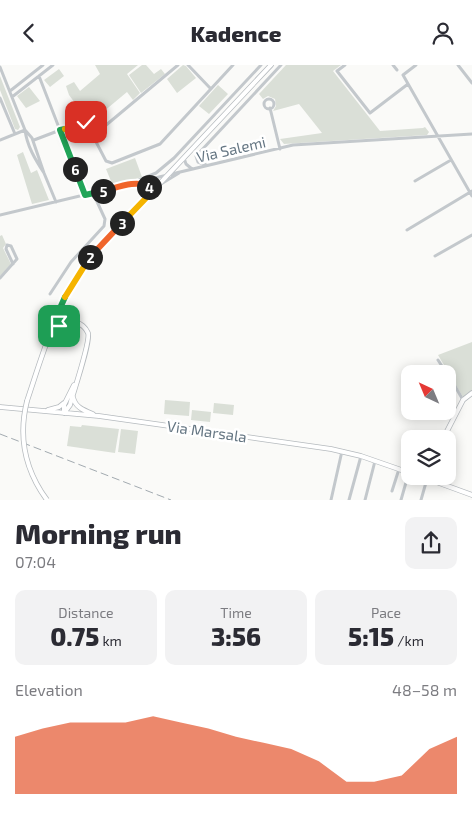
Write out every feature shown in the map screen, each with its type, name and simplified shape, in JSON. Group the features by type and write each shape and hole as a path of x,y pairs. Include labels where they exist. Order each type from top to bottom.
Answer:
{"main road":[{"path":"47,500 35,481 25,456 23,427 28,401 63,299 92,255 271,65"},
{"path":"63,299 69,321"},
{"path":"56,317 59,320 78,323 87,331 89,339 70,405 64,413"},
{"path":"50,333 69,321"},
{"path":"64,413 66,399 77,378"},
{"path":"448,430 463,400 472,393"},
{"path":"72,396 75,404 80,408 100,416"},
{"path":"43,411 59,407 66,399"},
{"name":"Via Marsala","path":"0,407 100,416 342,451 399,469"},
{"path":"445,485 472,495"}],"street":[{"path":"10,91 43,65"},
{"path":"12,97 53,65"},
{"path":"93,135 178,65"},
{"path":"188,65 211,89"},
{"path":"34,141 84,121 104,159 109,163 150,149 160,144 233,65"},
{"path":"133,183 165,167 262,65"},
{"path":"209,165 198,162 196,156 198,153 281,65"},
{"path":"345,65 337,71 370,113 408,84"},
{"path":"393,65 397,70"},
{"path":"416,65 403,75 472,196"},
{"path":"458,65 472,83"},
{"path":"0,67 25,130 26,140 33,156 44,173"},
{"path":"39,76 85,195"},
{"path":"0,98 15,134"},
{"path":"220,110 239,101"},
{"path":"270,108 280,149"},
{"path":"0,140 25,130"},
{"path":"25,130 34,141 56,202"},
{"name":"Via Salemi","path":"0,215 305,144 472,134"},
{"path":"184,158 186,164 193,169"},
{"path":"414,181 450,160"},
{"path":"147,180 152,183 155,189 165,181 184,171"},
{"path":"125,185 146,185 149,190 147,197"},
{"path":"407,230 471,192"},
{"path":"50,294 71,263 104,226 105,219 93,193"},
{"path":"435,256 472,235"},
{"path":"0,278 13,264 17,259 10,246 7,245 6,249 13,264"},
{"path":"438,360 441,365"},
{"path":"456,389 463,400"},
{"path":"331,500 342,451"},
{"path":"349,500 361,456"},
{"path":"365,500 375,461"},
{"path":"392,491 399,469"},
{"path":"401,500 405,485"},
{"path":"421,500 423,485"}],"shaded area":[{"path":"95,65 138,65 127,74 140,93 133,100 127,92 97,117 93,118 92,116 83,120 66,86 74,82 80,91 100,74"},
{"path":"142,65 146,65 154,74 161,69 165,74 141,93 129,75"},
{"path":"183,65 196,78 177,93 167,79"},
{"path":"286,65 341,65 333,71 380,131 425,127 429,132 427,135 284,144 280,139 322,133 299,104 273,111 276,106 275,99 268,96 263,99 259,94"},
{"path":"59,69 64,76 50,87 44,80"},
{"path":"0,76 20,127 18,130 15,129 0,90"},
{"path":"218,85 228,94 209,114 199,106"},
{"path":"29,87 40,101 26,108 17,96"},
{"path":"23,152 31,173 37,170 49,200 32,204 17,155"},
{"path":"135,158 142,177 113,186 106,169"},
{"path":"2,235 6,244 3,248 11,264 0,276 0,236"},
{"path":"472,342 472,391 463,397 456,385 456,365 444,365 438,355"},
{"path":"165,400 190,402 189,416 164,414"},
{"path":"214,403 234,405 233,415 213,413"},
{"path":"192,410 211,412 210,422 191,420"},
{"path":"82,425 119,429 115,453 67,446 70,426 81,427"},
{"path":"121,429 138,431 135,454 118,452"}],"railway":[{"path":"0,434 171,500"}],"route":[{"path":"59,326 68,322 59,320 56,317 63,299 86,262 109,235 147,197 149,192 149,187 141,184 125,185 85,195 60,130 84,121 86,122"}]}
